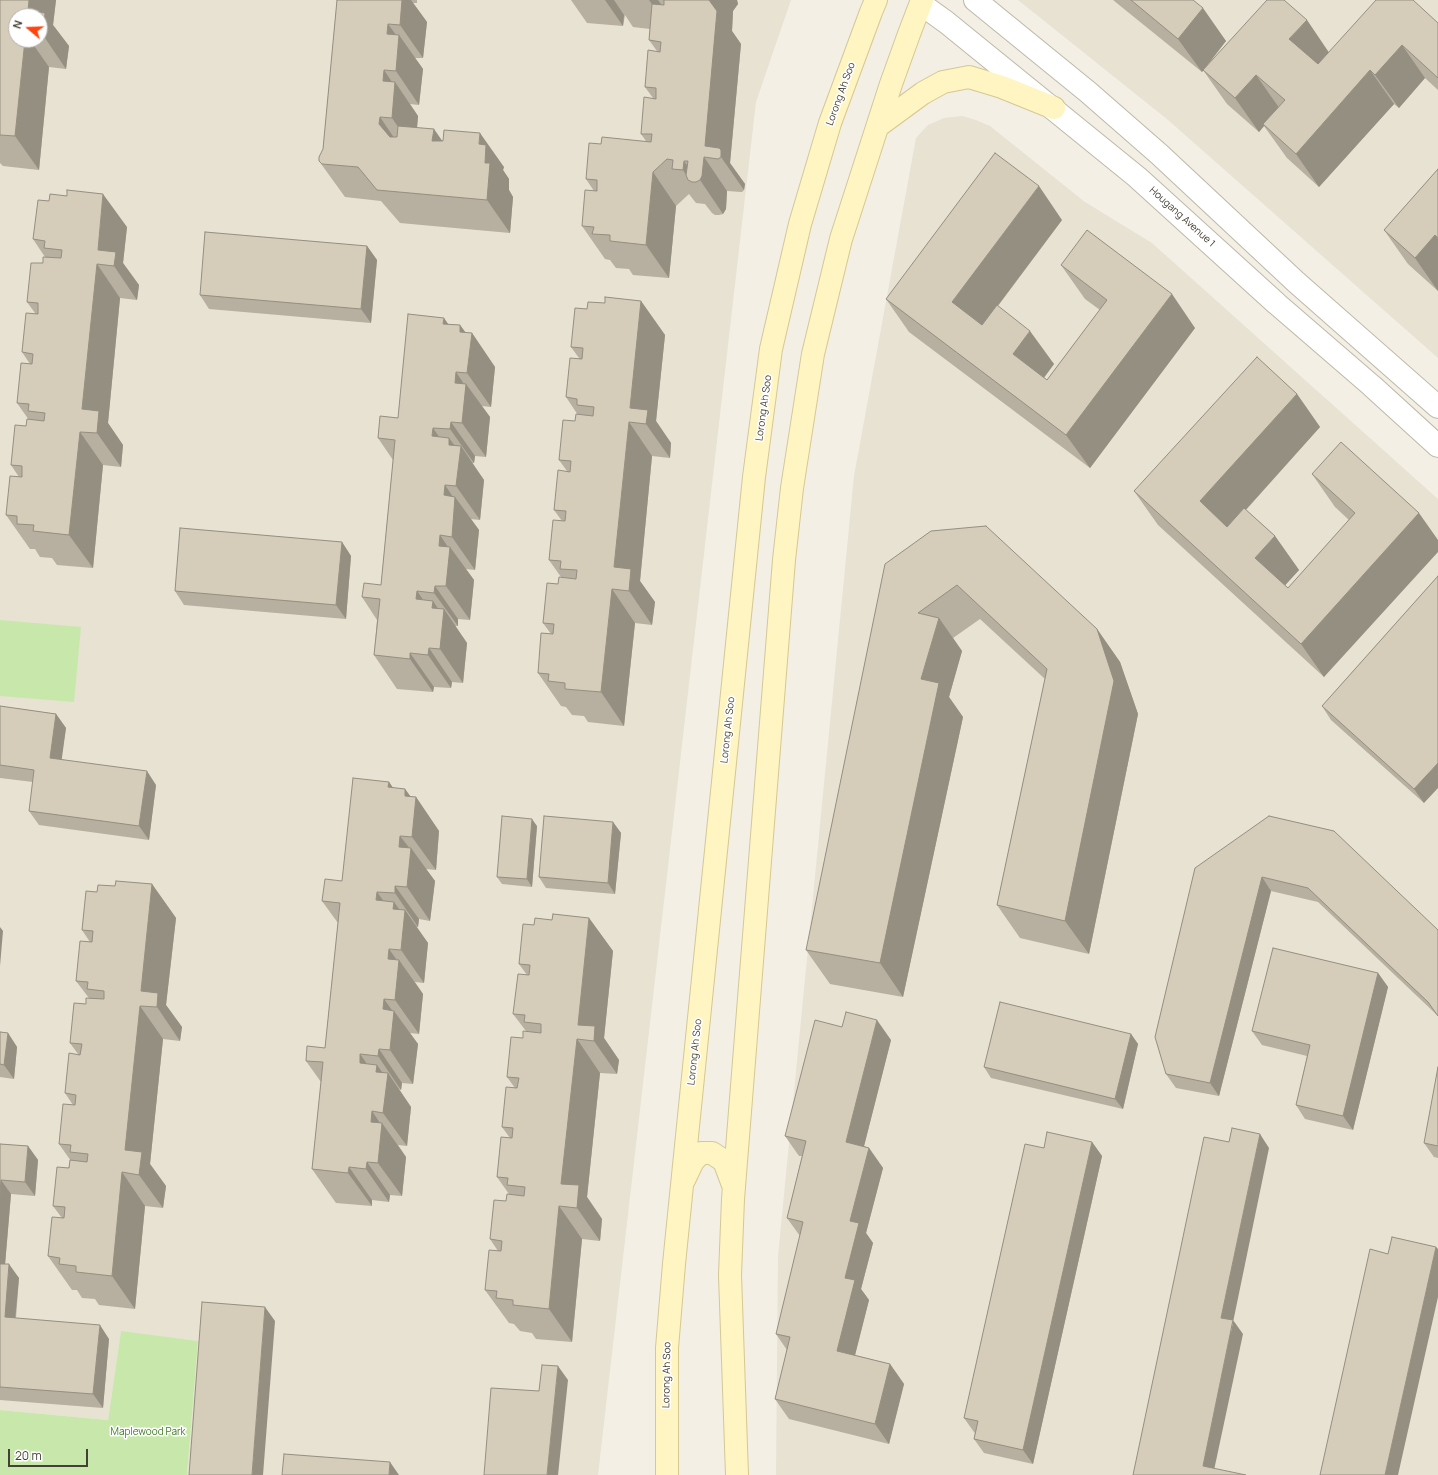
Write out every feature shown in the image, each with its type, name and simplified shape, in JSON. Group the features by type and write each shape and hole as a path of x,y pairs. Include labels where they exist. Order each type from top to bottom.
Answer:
{"main road":[{"name":"Lorong Ah Soo","path":"666,1475 667,1348 681,1189 754,477 771,349 800,224 828,131 870,12 876,0"},
{"path":"737,1475 730,1275 734,1189 784,560 792,488 813,354 841,239 919,1"},
{"path":"878,126 923,93 943,82 970,78 1002,87 1054,108"},
{"path":"681,1189 693,1161 701,1153 706,1152 712,1153 724,1160 734,1189"}],"street":[{"path":"975,0 1088,92 1147,144 1296,282 1438,407"},
{"name":"Hougang Avenue 1","path":"919,1 1137,176 1277,304 1372,386 1438,446"}],"shaded area":[{"path":"0,0 791,0 756,102 598,1475 187,1475 198,1341 121,1332 108,1420 0,1410"},
{"path":"1018,0 1438,0 1438,358 1168,120"},
{"path":"962,116 990,126 1085,202 1152,243 1438,499 1438,1475 776,1475 778,1256 854,476 916,138 928,125 944,118"}],"green space":[{"path":"0,620 81,627 74,702 0,696"},
{"name":"Maplewood Park","path":"121,1331 198,1341 187,1475 0,1475 0,1410 108,1420"}],"building":[{"path":"0,0 29,0 28,8 8,8 8,48 24,48 15,136 0,135"},
{"path":"337,0 402,0 400,25 388,24 387,34 399,35 396,71 384,70 383,81 395,82 392,118 380,117 379,124 390,137 397,137 398,126 434,129 432,141 443,141 444,130 480,133 479,144 486,145 485,163 490,163 487,200 377,190 358,167 322,164 319,161 319,157 323,149"},
{"path":"664,0 709,0 717,11 705,146 719,148 721,150 721,157 718,159 704,157 702,176 700,180 696,182 688,180 686,175 688,161 684,161 683,170 672,169 673,160 667,159 653,172 646,245 610,241 610,235 592,234 594,227 582,226 585,190 597,191 597,180 586,179 589,143 601,144 602,137 651,142 652,134 641,134 644,97 656,99 656,88 645,87 648,50 660,52 661,42 649,40 652,4 664,5"},
{"path":"1131,0 1193,0 1203,8 1178,39"},
{"path":"1267,0 1284,0 1307,20 1289,39 1318,64 1376,0 1413,0 1438,23 1438,78 1402,45 1375,75 1370,70 1296,154 1263,124 1285,100 1256,75 1235,98 1203,70"},
{"path":"995,153 1039,186 952,302 982,325 997,305 1030,331 1013,354 1047,380 1107,300 1061,265 1087,230 1172,294 1066,435 886,299"},
{"path":"1438,169 1438,238 1435,235 1415,258 1384,230"},
{"path":"67,190 103,194 98,250 116,252 114,266 97,264 82,409 99,411 97,433 80,432 69,535 33,531 34,525 17,524 17,516 6,515 10,476 22,477 22,466 11,465 15,425 26,426 27,419 44,421 45,413 28,411 29,404 17,403 21,363 32,364 33,354 22,352 26,313 38,314 38,303 27,302 31,263 43,263 43,257 61,258 62,250 44,248 45,241 33,239 38,200 49,201 50,194 67,196"},
{"path":"205,232 367,246 361,309 200,295"},
{"path":"605,297 641,301 630,408 648,410 646,424 629,422 614,567 631,569 629,591 612,589 601,692 565,689 565,683 548,681 549,674 538,673 541,633 553,634 554,624 543,623 547,583 558,584 559,577 576,579 577,570 560,569 561,561 549,560 553,520 565,521 566,511 554,510 558,470 570,472 571,461 559,460 563,420 575,421 576,414 593,416 594,407 577,405 577,399 566,397 570,358 582,359 583,348 571,347 575,308 587,309 588,302 605,303"},
{"path":"408,314 444,318 443,324 460,325 460,332 472,333 467,373 456,372 455,383 466,384 462,423 451,422 450,429 433,428 432,436 449,438 449,445 461,446 456,486 445,485 444,495 455,497 452,537 440,535 439,546 450,547 446,586 435,586 434,593 417,591 416,599 433,601 432,608 444,609 440,649 429,648 428,655 410,653 410,659 374,655 380,599 362,597 364,583 381,585 395,440 378,438 380,416 398,418"},
{"path":"1257,357 1297,394 1200,501 1227,527 1244,508 1275,536 1255,558 1288,588 1355,513 1312,474 1341,442 1419,513 1301,644 1134,491"},
{"path":"986,526 1097,629 1114,681 1065,921 997,905 1047,669 957,585 918,613 939,618 921,679 939,683 880,963 806,950 885,564 931,531"},
{"path":"180,528 342,542 336,605 175,591"},
{"path":"1438,576 1438,763 1414,789 1322,706"},
{"path":"0,706 56,714 50,758 147,771 139,826 29,811 34,770 0,765"},
{"path":"353,778 389,782 388,787 405,789 405,796 416,797 412,837 400,836 399,847 411,848 407,887 395,886 395,893 377,892 376,900 394,902 393,909 405,910 401,950 389,949 388,959 399,960 395,1000 384,999 383,1009 394,1011 390,1050 379,1049 378,1056 360,1054 360,1063 377,1065 376,1072 388,1073 383,1113 372,1111 371,1122 382,1123 378,1163 367,1162 366,1169 349,1167 348,1173 312,1169 323,1062 306,1061 307,1046 325,1048 340,903 322,901 325,879 342,881"},
{"path":"502,816 532,819 527,879 497,877"},
{"path":"544,816 613,822 608,883 539,877"},
{"path":"1269,816 1334,831 1438,930 1438,1016 1428,1002 1308,888 1262,877 1210,1083 1166,1074 1155,1037 1195,868"},
{"path":"116,881 152,884 141,991 158,993 157,1007 140,1006 125,1150 142,1152 139,1175 122,1172 112,1276 76,1272 76,1266 59,1264 60,1258 48,1256 52,1217 64,1218 65,1207 53,1206 57,1167 69,1168 70,1160 87,1162 88,1154 70,1152 71,1145 59,1144 63,1104 75,1105 76,1095 65,1093 69,1053 80,1055 82,1044 70,1043 74,1003 86,1004 86,998 104,999 104,991 87,989 88,982 76,981 80,941 92,942 93,931 82,930 86,891 97,892 98,885 115,886"},
{"path":"553,914 589,918 578,1025 595,1026 594,1041 577,1039 561,1184 579,1185 577,1208 559,1206 549,1309 513,1305 513,1300 496,1298 497,1291 485,1290 489,1250 501,1251 502,1241 490,1239 494,1200 506,1201 507,1194 524,1196 525,1187 507,1185 508,1178 497,1177 501,1137 512,1138 513,1128 502,1127 506,1087 517,1088 519,1078 507,1077 511,1037 523,1038 523,1031 541,1033 541,1024 524,1022 525,1015 513,1014 518,974 529,975 530,965 519,964 523,924 534,925 535,918 552,920"},
{"path":"1273,948 1378,973 1343,1116 1296,1105 1310,1045 1252,1031"},
{"path":"1000,1002 1131,1034 1115,1099 984,1067"},
{"path":"846,1012 877,1020 846,1142 869,1148 850,1221 859,1223 845,1278 855,1280 837,1351 890,1364 875,1424 775,1399 790,1337 776,1334 803,1222 787,1218 806,1141 785,1136 815,1020 842,1027"},
{"path":"0,1032 8,1033 4,1065 0,1064"},
{"path":"1438,1067 1438,1146 1424,1143"},
{"path":"1232,1128 1260,1134 1221,1318 1233,1320 1203,1466 1246,1475 1133,1475 1204,1137 1229,1142"},
{"path":"1047,1132 1092,1142 1023,1450 974,1439 978,1421 964,1418 1025,1144 1044,1148"},
{"path":"0,1144 28,1146 25,1182 1,1180 0,1194"},
{"path":"1392,1237 1436,1247 1385,1475 1320,1475 1370,1249 1388,1254"},
{"path":"0,1264 9,1264 5,1317 100,1325 93,1394 0,1387"},
{"path":"202,1302 265,1307 252,1475 189,1475"},
{"path":"542,1365 558,1366 547,1475 484,1475 491,1388 539,1391"},
{"path":"284,1454 390,1462 389,1475 282,1475"}]}
